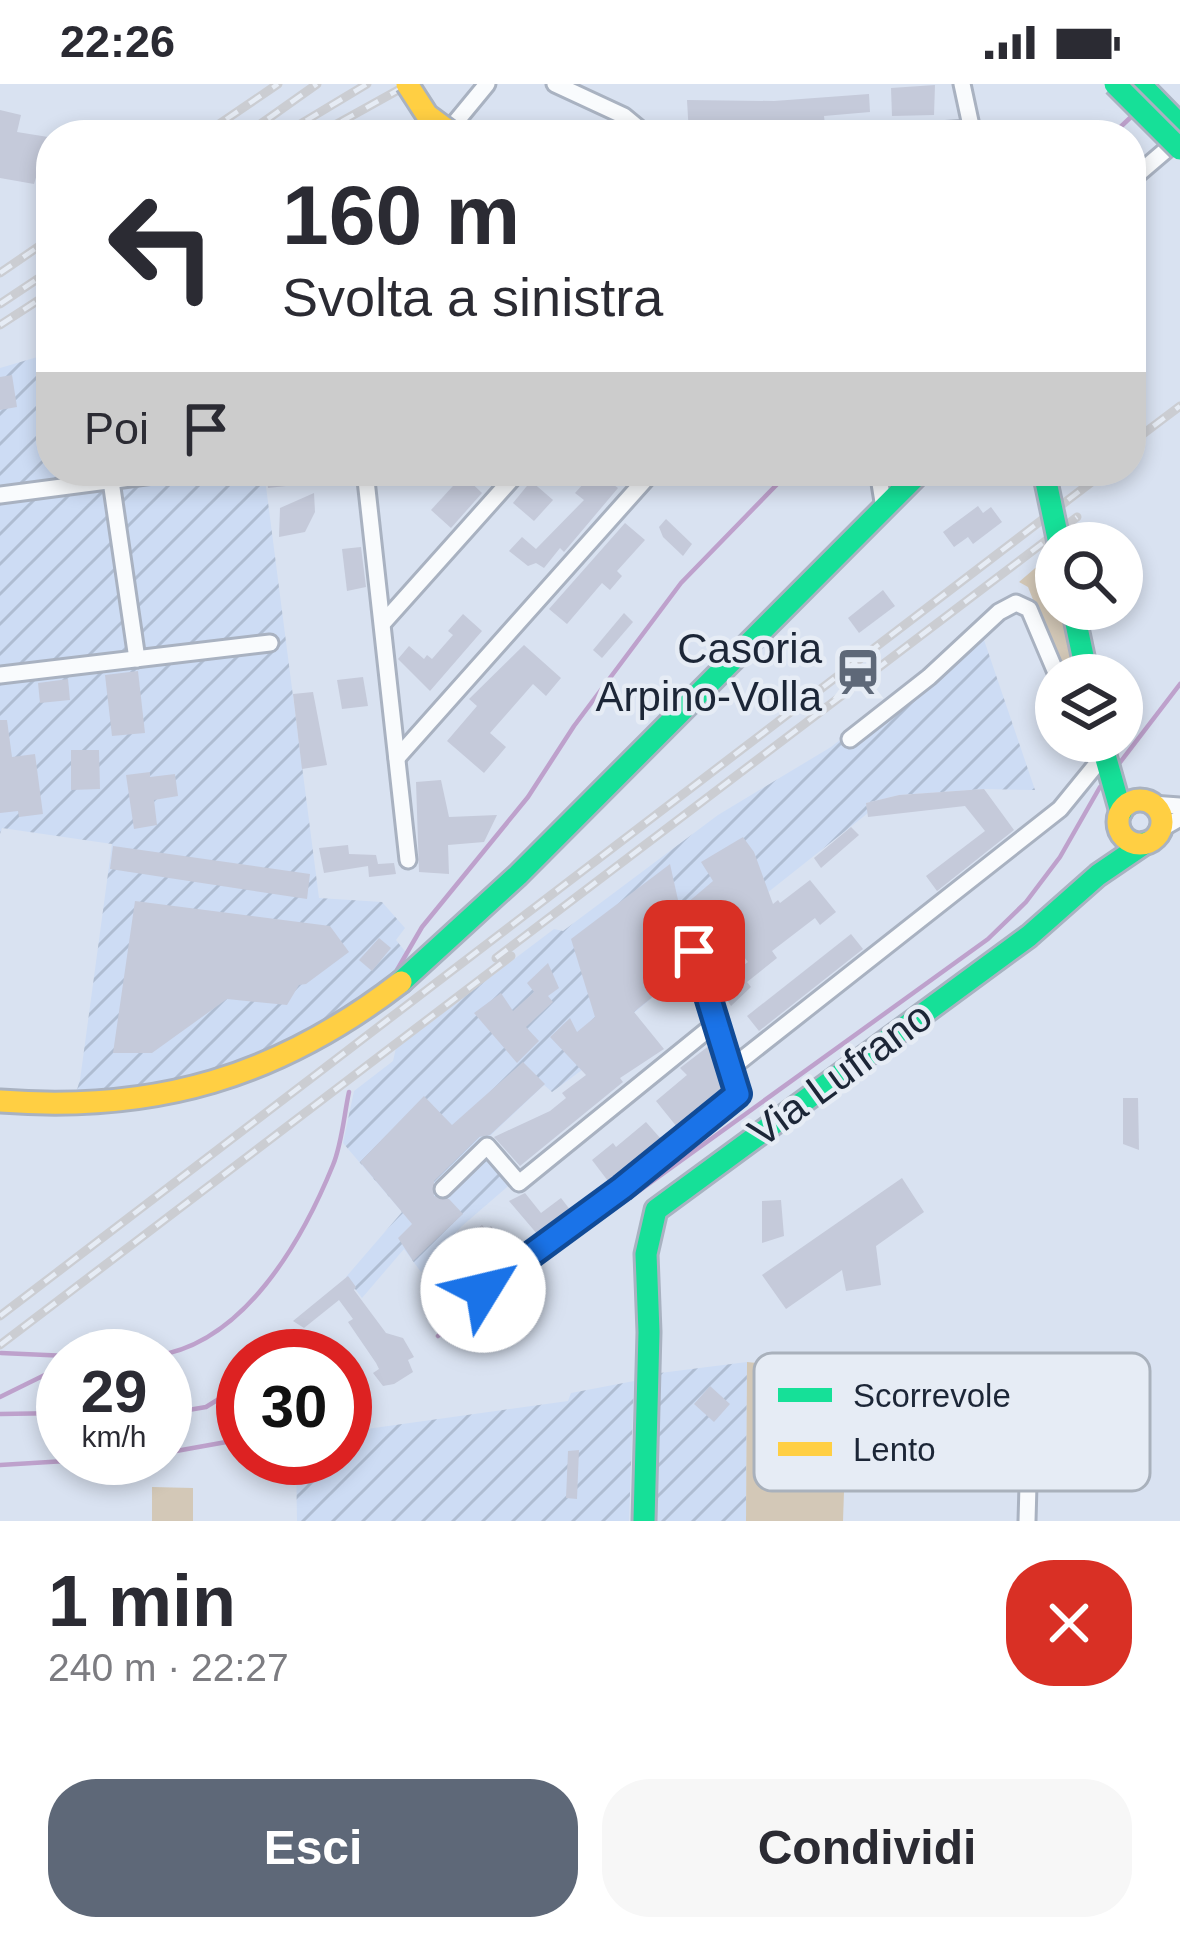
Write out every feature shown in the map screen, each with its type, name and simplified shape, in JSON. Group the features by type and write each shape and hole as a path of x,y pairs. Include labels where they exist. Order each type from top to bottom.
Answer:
{"main road":[{"path":"407,84 434,120"},
{"path":"1115,84 1180,149"},
{"path":"1140,84 1180,125"},
{"path":"0,1101 72,1106 192,1089 288,1056 344,1024 420,964 511,881 905,486"},
{"path":"1047,486 1055,522"},
{"path":"1108,762 1132,809 1127,839 1162,830 1161,815 1132,809"},
{"name":"Via Lufrano","path":"1097,875 1132,809"},
{"name":"Via Lufrano","path":"644,1521 647,1243 656,1210 1029,936 1097,875 1162,830"}],"street":[{"path":"458,120 488,84"},
{"path":"555,84 629,120"},
{"path":"962,84 970,120"},
{"path":"1146,167 1180,139"},
{"path":"0,495 71,486"},
{"path":"112,486 137,659"},
{"path":"368,486 408,860"},
{"path":"383,623 506,486"},
{"path":"397,758 639,486"},
{"path":"880,486 884,508"},
{"path":"850,740 929,677 999,612 1016,603 1029,610 1048,654"},
{"path":"0,675 270,643"},
{"path":"730,1069 1060,809 1093,762"},
{"path":"1132,809 1180,806"},
{"path":"448,1315 622,1188 738,1094 694,951"},
{"path":"443,1189 487,1146 519,1183 716,1023"},
{"path":"1027,1521 1028,1491"}],"shaded area":[{"path":"36,357 36,486 266,486 319,898 382,902 405,928 396,940 412,960 341,1017 282,1051 191,1082 74,1099 112,844 2,828 0,834 0,368"},
{"path":"1035,568 1035,605 1028,587 1019,582"},
{"path":"1045,630 1065,630 1071,654 1055,654"},
{"path":"982,634 1035,790 899,795 866,803 868,813 704,943 689,967 599,1042 605,1053 552,1092 544,1085 490,1136 522,1174 462,1226 421,1272 404,1249 362,1298 346,1277 402,1212 343,1143 354,1091 393,1061 396,1048 554,929 563,931 718,815 831,747"},
{"path":"747,1362 746,1521 656,1521 660,1373"},
{"path":"747,1362 754,1363 754,1491 844,1491 843,1521 746,1521"},
{"path":"634,1381 629,1521 297,1521 296,1485 372,1485 372,1428 568,1401 571,1393"},
{"path":"152,1487 193,1488 193,1521 152,1521"}],"building":[{"path":"935,85 934,115 892,116 891,88"},
{"path":"869,94 870,112 824,116 824,120 688,120 687,100 774,101"},
{"path":"0,110 21,115 17,132 36,135 36,177 34,184 0,178"},
{"path":"12,375 17,407 0,410 0,377"},
{"path":"453,486 475,486 482,493 451,528 431,510"},
{"path":"527,486 537,486 553,500 534,521 513,503"},
{"path":"581,486 618,488 564,552 560,548 544,568 536,563 528,566 509,551 522,537 536,549 584,500 575,493"},
{"path":"314,493 315,512 305,532 279,537 280,508"},
{"path":"978,506 983,513 991,507 1002,522 973,544 968,537 954,547 943,532"},
{"path":"666,519 692,544 683,556 663,537 659,527"},
{"path":"625,523 645,540 617,571 622,576 610,590 602,583 567,624 549,609"},
{"path":"361,547 366,587 347,591 342,549"},
{"path":"883,590 895,606 859,633 848,618"},
{"path":"624,613 633,622 602,658 593,650"},
{"path":"463,614 482,631 430,691 398,659 409,646 424,659 427,655 432,659 453,635 448,631"},
{"path":"524,645 561,678 546,696 533,684 490,733 506,747 484,773 447,741 477,706 469,699"},
{"path":"138,671 145,733 112,736 105,675"},
{"path":"363,677 368,706 342,709 337,680"},
{"path":"68,679 70,700 40,703 38,683"},
{"path":"313,692 327,765 302,769 293,694"},
{"path":"0,720 7,720 12,757 35,754 43,814 0,813"},
{"path":"71,750 99,750 100,789 71,790"},
{"path":"150,772 150,777 175,774 178,796 154,800 157,825 134,829 126,775"},
{"path":"441,780 449,817 497,815 484,842 448,845 449,874 419,872 416,782"},
{"path":"984,789 1014,830 937,891 926,876 985,831 965,806 868,817 866,803 899,795"},
{"path":"851,827 859,835 821,868 814,858"},
{"path":"743,837 754,852 773,904 810,880 836,912 820,925 815,918 772,951 777,958 747,982 751,987 731,1006 717,984 748,962 717,923 710,929 684,931 686,942 678,954 687,969 634,1012 664,1049 620,1078 623,1082 520,1166 494,1137 550,1111 566,1098 562,1093 586,1075 550,1037 570,1018 577,1032 595,1017 571,939 670,864 680,909 713,881 701,862"},
{"path":"348,845 349,854 376,855 378,864 394,863 396,874 369,877 368,866 324,873 319,848"},
{"path":"113,846 310,874 307,899 110,869"},
{"path":"135,901 330,926 349,952 299,985 287,1005 227,999 152,1053 113,1053"},
{"path":"851,934 863,949 759,1031 747,1016"},
{"path":"379,938 391,948 372,971 359,960"},
{"path":"548,963 559,988 548,996 553,1002 526,1027 539,1041 517,1063 474,1013 501,993 513,1011 534,992 527,983"},
{"path":"710,1045 724,1090 677,1127 656,1101 687,1075 680,1068"},
{"path":"523,1062 545,1084 434,1181 434,1196 449,1199 463,1214 413,1261 398,1238 412,1224 360,1162 424,1096 452,1125"},
{"path":"1123,1098 1138,1098 1139,1150 1123,1144"},
{"path":"646,1122 661,1139 608,1181 592,1160"},
{"path":"902,1178 924,1212 876,1246 881,1285 846,1291 842,1270 786,1309 762,1275"},
{"path":"525,1193 541,1213 561,1198 571,1211 538,1235 509,1201"},
{"path":"781,1200 784,1236 762,1243 762,1201"},
{"path":"482,1225 486,1230 491,1226 509,1248 495,1259 473,1232"},
{"path":"348,1276 386,1333 403,1338 414,1357 408,1360 413,1372 383,1386 373,1373 379,1369 372,1358 372,1329 353,1329 348,1322 353,1319 339,1300 304,1328 293,1321"},
{"path":"710,1386 730,1404 714,1422 694,1404"},
{"path":"579,1450 577,1499 566,1498 568,1451"}],"waterway":[{"path":"1128,120 1131,117"},
{"path":"397,970 422,927 528,797 574,726 681,583 775,486"},
{"path":"1118,765 1180,684"},
{"path":"438,1336 988,939 1026,902 1060,857 1100,787"},
{"path":"192,1344 242,1310 286,1256 333,1165 349,1092"},
{"path":"1,1353 36,1355"},
{"path":"0,1397 36,1379"},
{"path":"192,1409 216,1401"},
{"path":"0,1414 36,1413"},
{"path":"192,1448 216,1444"},
{"path":"0,1465 36,1463"}],"railway":[{"path":"225,120 278,84"},
{"path":"266,120 317,84"},
{"path":"307,120 367,84"},
{"path":"344,120 409,84"},
{"path":"0,273 36,248"},
{"path":"0,304 36,280"},
{"path":"0,325 36,302"},
{"path":"1146,432 1180,406"},
{"path":"0,1316 1086,486"},
{"path":"496,958 1077,517"},
{"path":"0,1345 511,956"}],"traffic: fast":[{"path":"1115,84 1180,149"},
{"path":"1140,84 1180,125"},
{"path":"401,982 518,875 906,486"},
{"path":"1047,486 1055,522"},
{"path":"1077,630 1083,654"},
{"path":"1107,762 1121,812"},
{"path":"644,1521 646,1254 656,1210 1029,936 1098,875 1145,843"}],"traffic: slow":[{"path":"407,84 434,120"},
{"path":"1140,800 1155,807 1162,822 1155,837 1140,844 1125,837 1118,822 1125,807 1140,800"},
{"path":"0,1101 111,1101 212,1082 308,1042 401,982"}],"place":[{"name":"Casoria Arpino-Volla","path":"858,672"}],"route":[{"path":"483,1290 622,1188 738,1094 694,951"}]}
